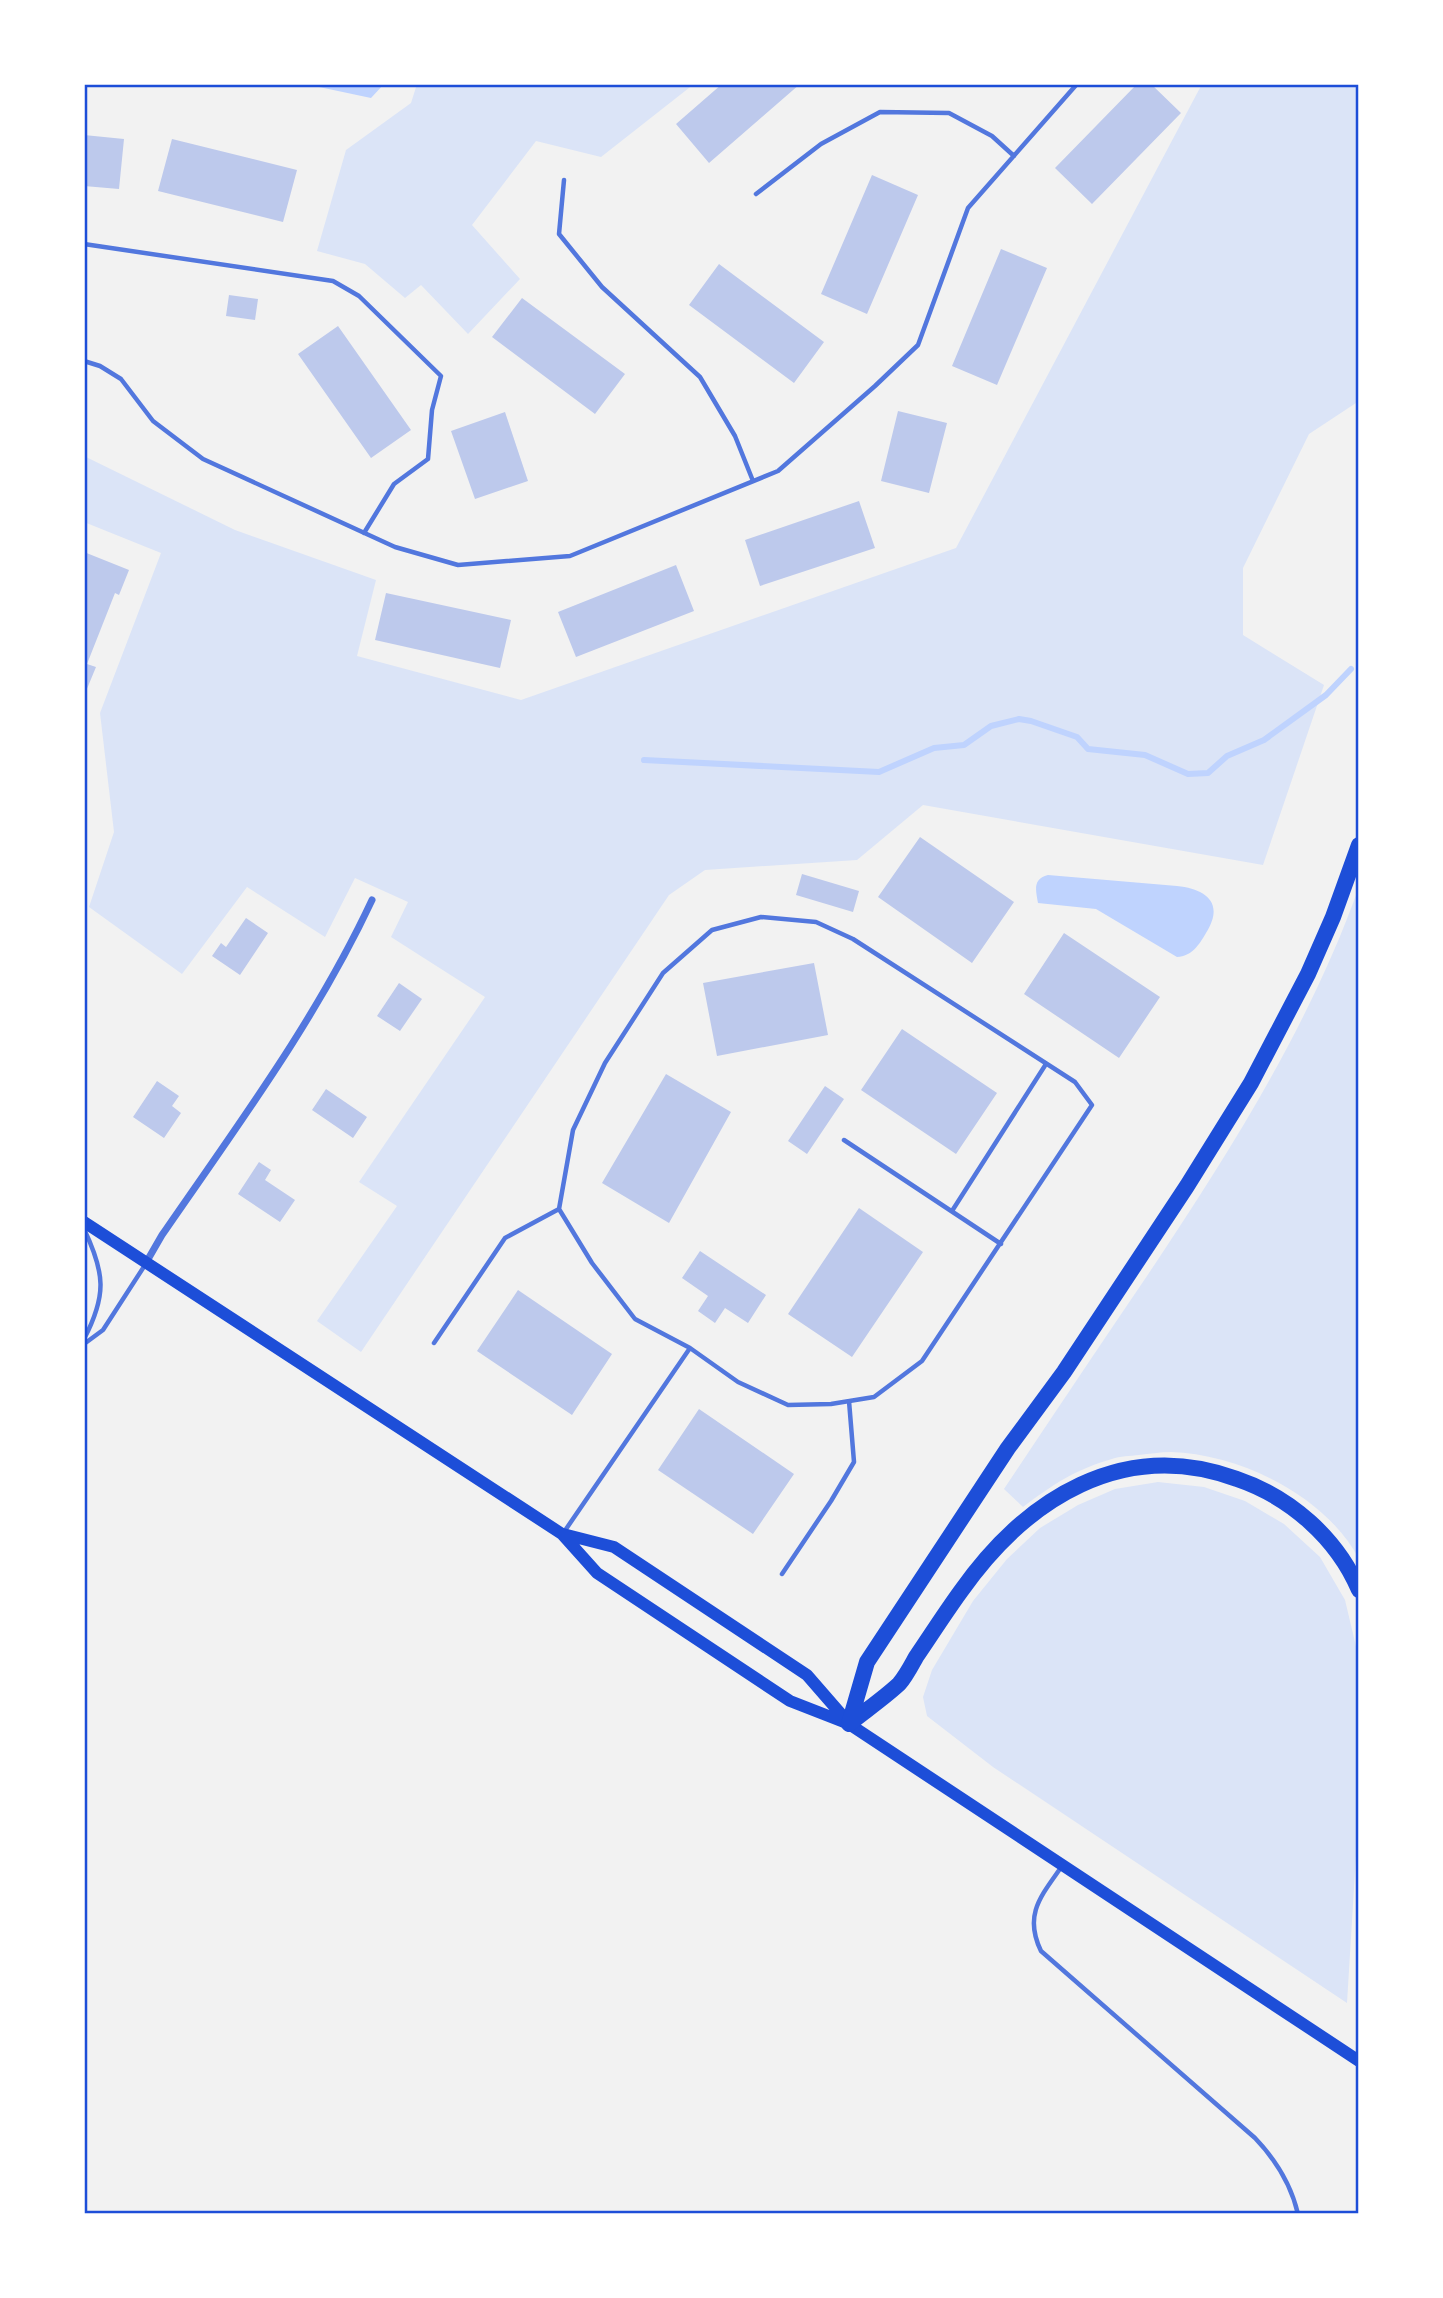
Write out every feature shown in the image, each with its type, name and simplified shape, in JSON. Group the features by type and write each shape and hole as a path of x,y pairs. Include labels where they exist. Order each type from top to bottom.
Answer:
{"highway":[{"path":"849,1724 867,1661 1008,1448 1064,1372 1187,1186 1251,1083 1308,974 1333,917 1359,845"},
{"path":"849,1724 899,1683 961,1590 1014,1528 1053,1498 1099,1476 1149,1466 1175,1466 1200,1468 1247,1482 1270,1493 1311,1523 1344,1563 1359,1590"}],"main road":[{"path":"84,1222 562,1534 597,1573 790,1701 849,1724 1359,2061"},
{"path":"562,1534 614,1547 750,1637 807,1675 849,1724"}],"street":[{"path":"147,1261 303,1029 351,945 372,900"}],"lane":[{"path":"84,361 100,366 121,379 153,421 203,459 395,547 458,565 570,556 778,471 875,386 918,345 968,208 1077,84"},
{"path":"756,194 821,144 880,112 949,113 992,136 1014,156"},
{"path":"564,180 559,234 601,287 700,377 735,436 753,481"},
{"path":"84,244 333,281 359,296 441,376 432,410 428,459 394,484 364,533"},
{"path":"761,916 816,922 853,939 1046,1064 1075,1082 1092,1105 922,1362 874,1396 831,1404 788,1405 738,1382 690,1348 635,1319 592,1263 559,1209 573,1130 605,1063 663,972 712,930 761,916"},
{"path":"952,1211 1046,1064"},
{"path":"844,1140 1001,1244"},
{"path":"435,1343 505,1238 559,1209"},
{"path":"84,1229 97,1259 102,1288 95,1318 84,1341"},
{"path":"84,1341 103,1330 147,1261"},
{"path":"562,1534 690,1348"},
{"path":"782,1574 854,1462 849,1401"},
{"path":"1062,1865 1042,1896 1033,1917 1036,1940 1041,1951 1255,2138 1279,2166 1289,2184 1298,2214"}],"shaded area":[{"path":"417,84 694,84 601,157 536,141 472,225 520,279 468,334 421,285 405,298 365,264 317,251 346,150 411,103"},
{"path":"1202,84 1359,84 1359,401 1309,434 1243,568 1243,635 1324,685 1263,865 923,805 857,860 705,870 669,895 361,1352 317,1321 397,1206 359,1182 485,997 391,937 408,902 355,878 325,937 247,887 182,974 89,907 114,832 100,713 161,553 84,522 84,456 235,530 376,580 357,656 521,700 956,548"},
{"path":"1359,887 1359,1559 1344,1536 1303,1498 1252,1470 1198,1455 1167,1452 1115,1458 1065,1478 1023,1507 1004,1489 1209,1181 1266,1087 1316,989"},
{"path":"1158,1482 1204,1487 1245,1501 1284,1524 1320,1557 1345,1600 1359,1659 1359,1806 1347,2003 993,1767 927,1716 923,1697 932,1670 973,1601 1007,1559 1040,1528 1078,1505 1115,1489"}],"water":[{"path":"305,84 384,84 371,98"},
{"path":"1048,875 1196,890 1210,899 1214,913 1194,949 1187,955 1177,957 1096,909 1038,903 1037,882"}],"building":[{"path":"722,84 800,84 709,163 676,124"},
{"path":"1137,84 1151,84 1181,113 1092,204 1055,168"},
{"path":"84,135 124,139 119,189 84,186"},
{"path":"172,139 297,170 283,222 158,191"},
{"path":"872,175 918,195 867,314 821,294"},
{"path":"1001,249 1047,268 997,385 952,366"},
{"path":"719,264 824,342 794,383 689,305"},
{"path":"229,295 258,299 255,320 226,316"},
{"path":"522,298 625,374 595,414 492,337"},
{"path":"338,326 411,430 371,458 298,354"},
{"path":"898,411 947,423 929,493 881,481"},
{"path":"505,412 528,481 475,499 451,431"},
{"path":"859,501 875,548 760,586 745,540"},
{"path":"84,552 129,570 119,595 115,593 87,664 96,667 84,696"},
{"path":"676,565 694,611 576,657 558,612"},
{"path":"386,593 511,620 500,668 375,640"},
{"path":"920,837 1014,902 972,963 878,897"},
{"path":"802,874 859,891 853,912 796,895"},
{"path":"246,918 268,933 240,975 212,956 221,943 226,947"},
{"path":"1064,933 1160,997 1119,1058 1024,994"},
{"path":"814,963 828,1035 717,1056 703,983"},
{"path":"399,983 422,999 400,1031 377,1016"},
{"path":"902,1029 997,1093 956,1154 861,1090"},
{"path":"666,1074 731,1112 669,1223 602,1183"},
{"path":"157,1081 179,1096 172,1106 181,1113 164,1138 133,1117"},
{"path":"825,1086 844,1099 807,1154 788,1141"},
{"path":"326,1089 367,1117 353,1138 312,1110"},
{"path":"259,1162 271,1170 265,1180 295,1200 280,1222 238,1194"},
{"path":"859,1208 923,1252 852,1357 788,1314"},
{"path":"700,1251 766,1295 748,1323 725,1308 715,1323 698,1311 708,1296 682,1278"},
{"path":"518,1290 612,1354 572,1415 477,1351"},
{"path":"699,1409 794,1474 753,1534 658,1470"}],"waterway":[{"path":"644,760 879,772 934,748 964,745 991,726 1019,719 1077,737 1088,749 1145,755 1188,774 1208,773 1227,756 1264,740 1326,695 1351,669"}]}
